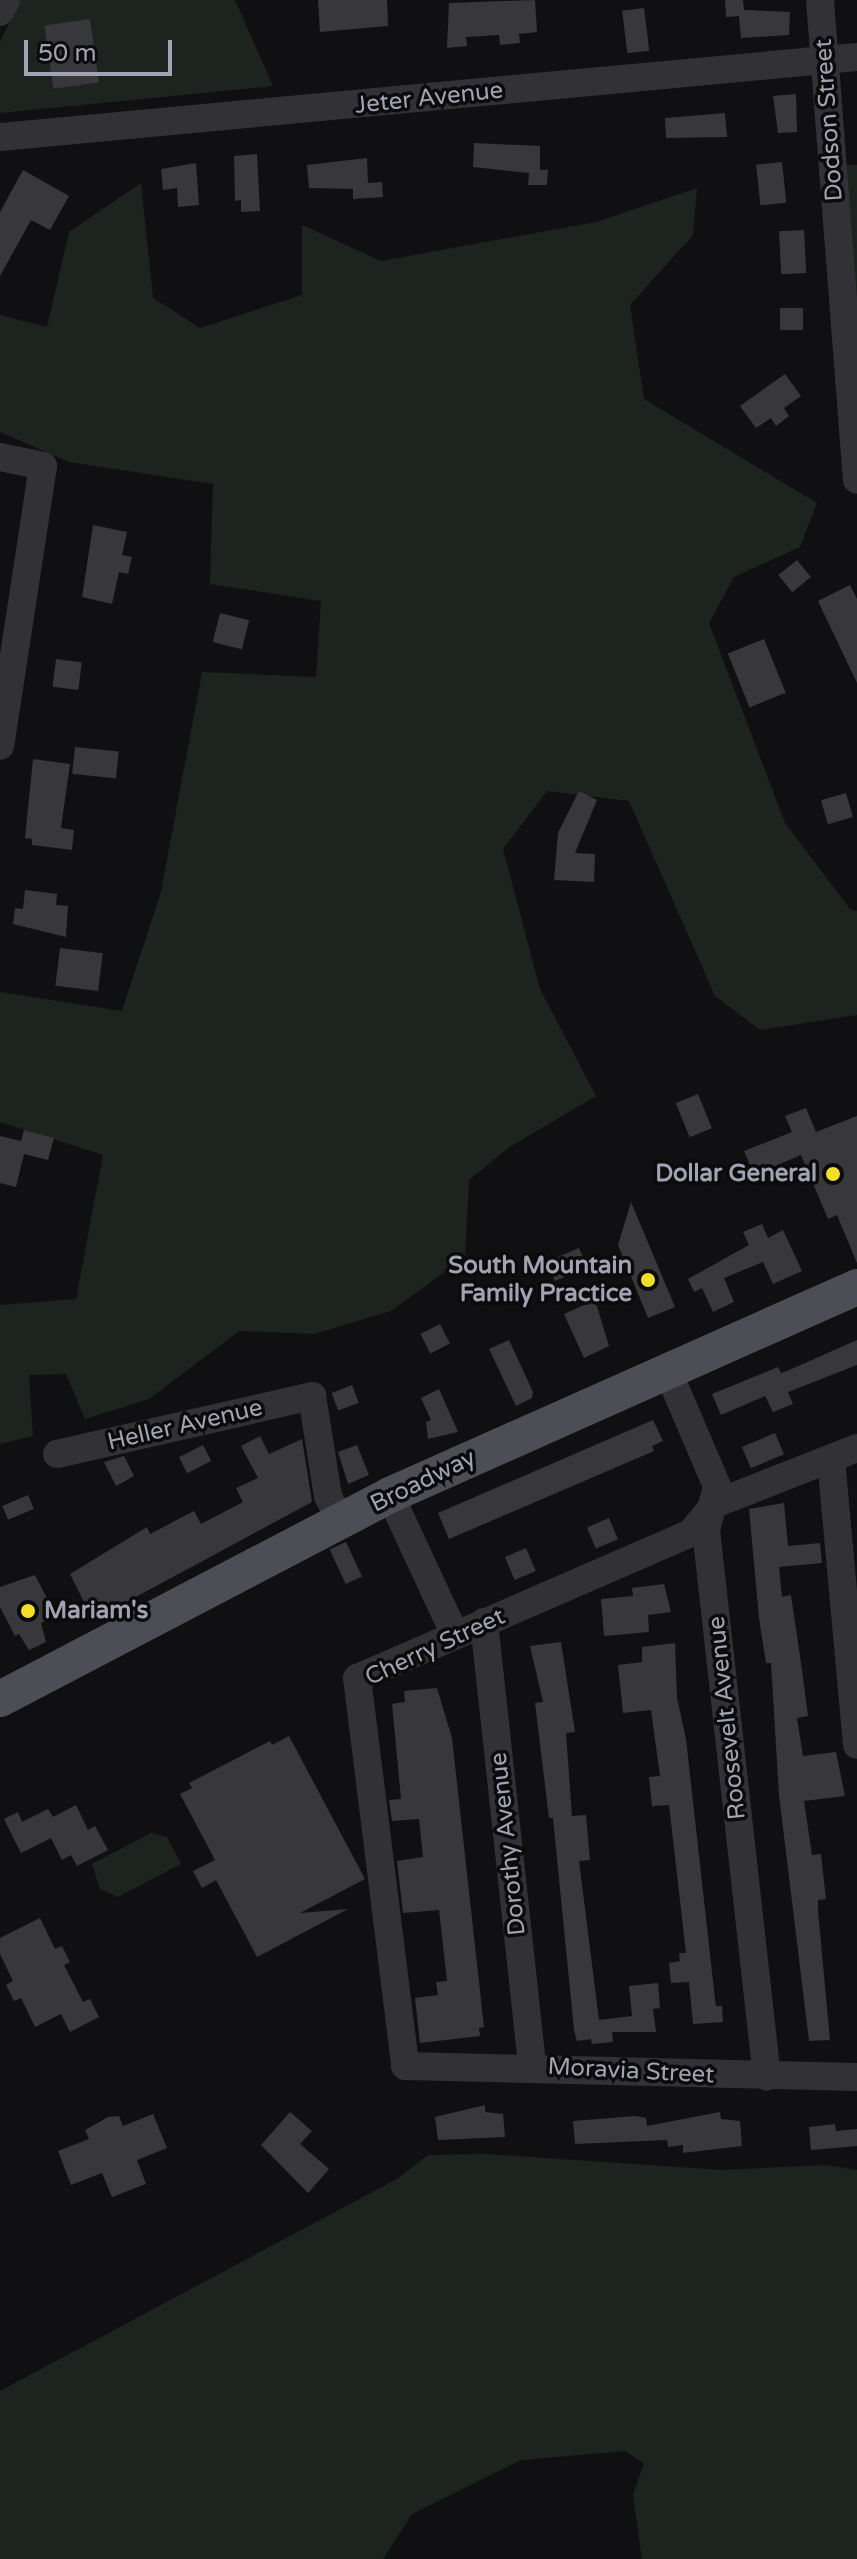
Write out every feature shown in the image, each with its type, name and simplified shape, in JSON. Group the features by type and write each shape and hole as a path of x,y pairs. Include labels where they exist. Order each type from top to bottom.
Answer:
{"main road":[{"name":"Broadway","path":"0,1699 390,1495 857,1287"}],"street":[{"path":"0,12 6,0"},
{"name":"Dodson Street","path":"820,0 857,480"},
{"name":"Jeter Avenue","path":"0,137 857,57"},
{"path":"0,457 43,466 0,746"},
{"name":"Roosevelt Avenue","path":"667,1369 717,1486 715,1504 706,1530 767,2077"},
{"name":"Heller Avenue","path":"57,1454 312,1396 328,1496 341,1521"},
{"path":"844,1454 857,1745"},
{"name":"Cherry Street","path":"405,2066 357,1678 691,1533 715,1504 844,1454"},
{"path":"390,1495 455,1635"},
{"name":"Dorothy Avenue","path":"484,1622 532,2066"},
{"name":"Moravia Street","path":"405,2066 532,2066 767,2077 857,2077"}],"shaded area":[{"path":"20,0 235,0 273,86 0,113 0,42"},
{"path":"842,165 857,165 857,307"},
{"path":"141,183 153,298 200,328 302,295 302,225 381,261 596,222 697,188 693,235 630,305 644,399 817,503 800,547 734,577 709,623 785,823 850,909 857,911 857,1015 760,1030 715,996 629,801 547,791 503,849 540,989 596,1096 508,1148 469,1180 465,1257 391,1311 314,1334 239,1331 149,1399 85,1419 66,1374 29,1375 33,1436 0,1444 0,1305 76,1299 103,1155 0,1122 0,992 122,1011 161,892 202,672 316,677 321,601 210,584 213,484 69,462 0,432 0,315 47,327 69,232"},
{"path":"151,1833 167,1837 181,1864 118,1897 100,1889 92,1864"},
{"path":"487,2154 723,2170 826,2165 857,2170 857,2559 642,2559 633,2495 644,2463 625,2451 521,2460 412,2514 383,2559 0,2559 0,2391 397,2179 428,2155"}],"building":[{"path":"318,0 387,0 388,26 320,32"},
{"path":"535,0 537,32 519,34 520,43 500,45 499,35 466,37 467,46 447,48 449,3"},
{"path":"725,0 743,0 744,10 790,12 789,35 741,38 739,16 726,17"},
{"path":"644,8 649,51 627,53 622,11"},
{"path":"90,19 99,82 53,89 44,25"},
{"path":"796,94 797,132 778,133 773,96"},
{"path":"725,113 727,137 666,138 665,118"},
{"path":"474,143 540,146 540,170 548,170 547,185 528,185 529,173 473,167"},
{"path":"257,154 260,211 241,212 241,200 235,201 234,156"},
{"path":"367,158 368,183 382,182 383,197 353,199 353,189 309,188 307,165"},
{"path":"782,162 786,203 760,205 756,165"},
{"path":"196,163 199,205 178,207 177,188 163,190 161,169"},
{"path":"23,170 69,196 50,230 31,220 0,276 0,212"},
{"path":"804,230 806,273 781,274 779,231"},
{"path":"780,308 803,308 803,330 780,330"},
{"path":"785,374 801,396 784,408 789,416 776,426 771,418 756,428 740,406"},
{"path":"93,525 127,532 122,555 132,557 128,574 119,572 112,604 82,597"},
{"path":"797,560 811,577 792,592 778,575"},
{"path":"850,585 857,599 857,683 818,601"},
{"path":"220,613 249,620 242,649 213,642"},
{"path":"764,639 786,693 750,707 728,654"},
{"path":"56,659 82,662 78,690 53,687"},
{"path":"75,747 119,752 116,778 72,774"},
{"path":"33,759 70,764 61,828 74,830 72,850 32,845 32,839 25,838"},
{"path":"579,791 597,800 575,853 595,854 594,882 554,880 558,833"},
{"path":"846,793 853,817 828,824 821,800"},
{"path":"25,890 57,894 56,905 68,906 66,937 13,924 15,908 23,909"},
{"path":"60,948 103,953 98,991 55,986"},
{"path":"698,1094 712,1128 690,1137 676,1103"},
{"name":"Dollar General","path":"806,1108 816,1132 857,1116 857,1263 837,1215 828,1219 801,1155 754,1175 744,1151 792,1132 785,1116"},
{"path":"24,1130 54,1138 48,1160 24,1154 16,1187 0,1183 0,1136 21,1141"},
{"name":"South Mountain Family Practice","path":"631,1202 675,1307 648,1318 618,1245"},
{"path":"762,1224 768,1238 783,1230 802,1271 773,1284 763,1262 724,1278 734,1302 713,1312 702,1288 694,1292 688,1279 749,1245 743,1232"},
{"path":"579,1248 587,1267 555,1281 547,1262"},
{"path":"595,1300 609,1346 584,1358 564,1314"},
{"path":"440,1324 450,1344 430,1354 420,1334"},
{"path":"509,1340 533,1392 532,1398 516,1406 489,1349"},
{"path":"857,1340 857,1365 788,1392 793,1404 773,1412 765,1396 721,1415 712,1394 778,1367 781,1373 787,1371"},
{"path":"352,1385 359,1403 338,1411 331,1393"},
{"path":"439,1389 458,1432 428,1439 426,1422 431,1420 421,1398"},
{"path":"653,1420 663,1441 652,1446 654,1451 449,1539 438,1513"},
{"path":"775,1433 784,1454 751,1468 742,1447"},
{"path":"260,1436 269,1454 302,1439 312,1502 93,1620 70,1574 147,1527 150,1534 194,1511 201,1524 243,1502 236,1488 258,1478 241,1446"},
{"path":"203,1445 211,1461 187,1473 179,1457"},
{"path":"357,1445 369,1475 348,1484 338,1452"},
{"path":"124,1456 134,1476 116,1486 104,1462"},
{"path":"28,1495 34,1509 8,1520 2,1506"},
{"path":"784,1503 788,1546 820,1543 822,1563 779,1567 782,1597 791,1595 808,1716 797,1718 803,1756 836,1752 845,1796 804,1801 812,1855 821,1854 826,1899 818,1900 818,1911 830,2040 809,2041 779,1795 771,1663 766,1663 759,1618 749,1509"},
{"path":"609,1518 618,1539 596,1549 587,1527"},
{"path":"346,1542 362,1576 346,1584 330,1550"},
{"path":"526,1548 536,1571 515,1580 505,1557"},
{"name":"Mariam's","path":"35,1575 56,1616 41,1623 46,1642 29,1650 19,1634 15,1636 0,1607 0,1587"},
{"path":"664,1584 671,1612 648,1615 649,1632 604,1636 601,1599 633,1596 632,1588"},
{"path":"561,1642 575,1732 566,1733 572,1816 586,1815 590,1860 579,1861 599,2020 632,2016 629,1986 658,1983 660,2008 653,2009 656,2032 612,2032 613,2042 592,2044 591,2039 577,2041 574,2030 553,1818 549,1818 535,1703 543,1702 530,1646"},
{"path":"675,1643 677,1698 686,1739 715,1999 716,2006 722,2006 723,2022 693,2024 689,1982 671,1983 669,1963 680,1961 679,1953 686,1953 669,1805 652,1806 649,1777 660,1776 651,1710 623,1713 618,1665 642,1662 642,1647"},
{"path":"437,1688 452,1738 484,2027 479,2028 480,2036 420,2043 415,1998 438,1995 436,1982 447,1981 439,1910 403,1913 397,1861 423,1857 419,1819 392,1821 389,1800 401,1799 392,1704 405,1702 404,1691"},
{"path":"289,1736 365,1879 300,1913 348,1909 257,1957 216,1880 202,1888 193,1871 215,1860 180,1794 192,1788 189,1783 270,1741 272,1745"},
{"path":"76,1805 88,1830 95,1826 108,1850 77,1866 71,1855 62,1860 51,1838 21,1853 4,1819 18,1812 22,1822 48,1809 53,1817"},
{"path":"40,1918 55,1949 62,1946 70,1962 64,1965 83,2002 90,1999 99,2017 70,2032 61,2014 35,2027 21,1998 14,2001 6,1985 13,1981 0,1954 0,1938"},
{"path":"485,2105 485,2112 503,2114 505,2137 438,2140 435,2117"},
{"path":"290,2112 312,2131 300,2144 329,2169 308,2193 261,2145"},
{"path":"720,2112 721,2119 740,2121 742,2146 683,2153 683,2145 668,2147 667,2140 575,2144 573,2121 635,2116 646,2118 647,2126"},
{"path":"153,2114 167,2148 137,2160 146,2184 112,2197 102,2173 71,2185 58,2151 89,2139 85,2130 108,2117 119,2116 123,2126"},
{"path":"835,2124 836,2131 857,2129 857,2146 811,2150 809,2127"}],"place":[{"name":"Dollar General","path":"833,1174"},
{"name":"South Mountain Family Practice","path":"648,1280"},
{"name":"Mariam's","path":"28,1611"}]}
